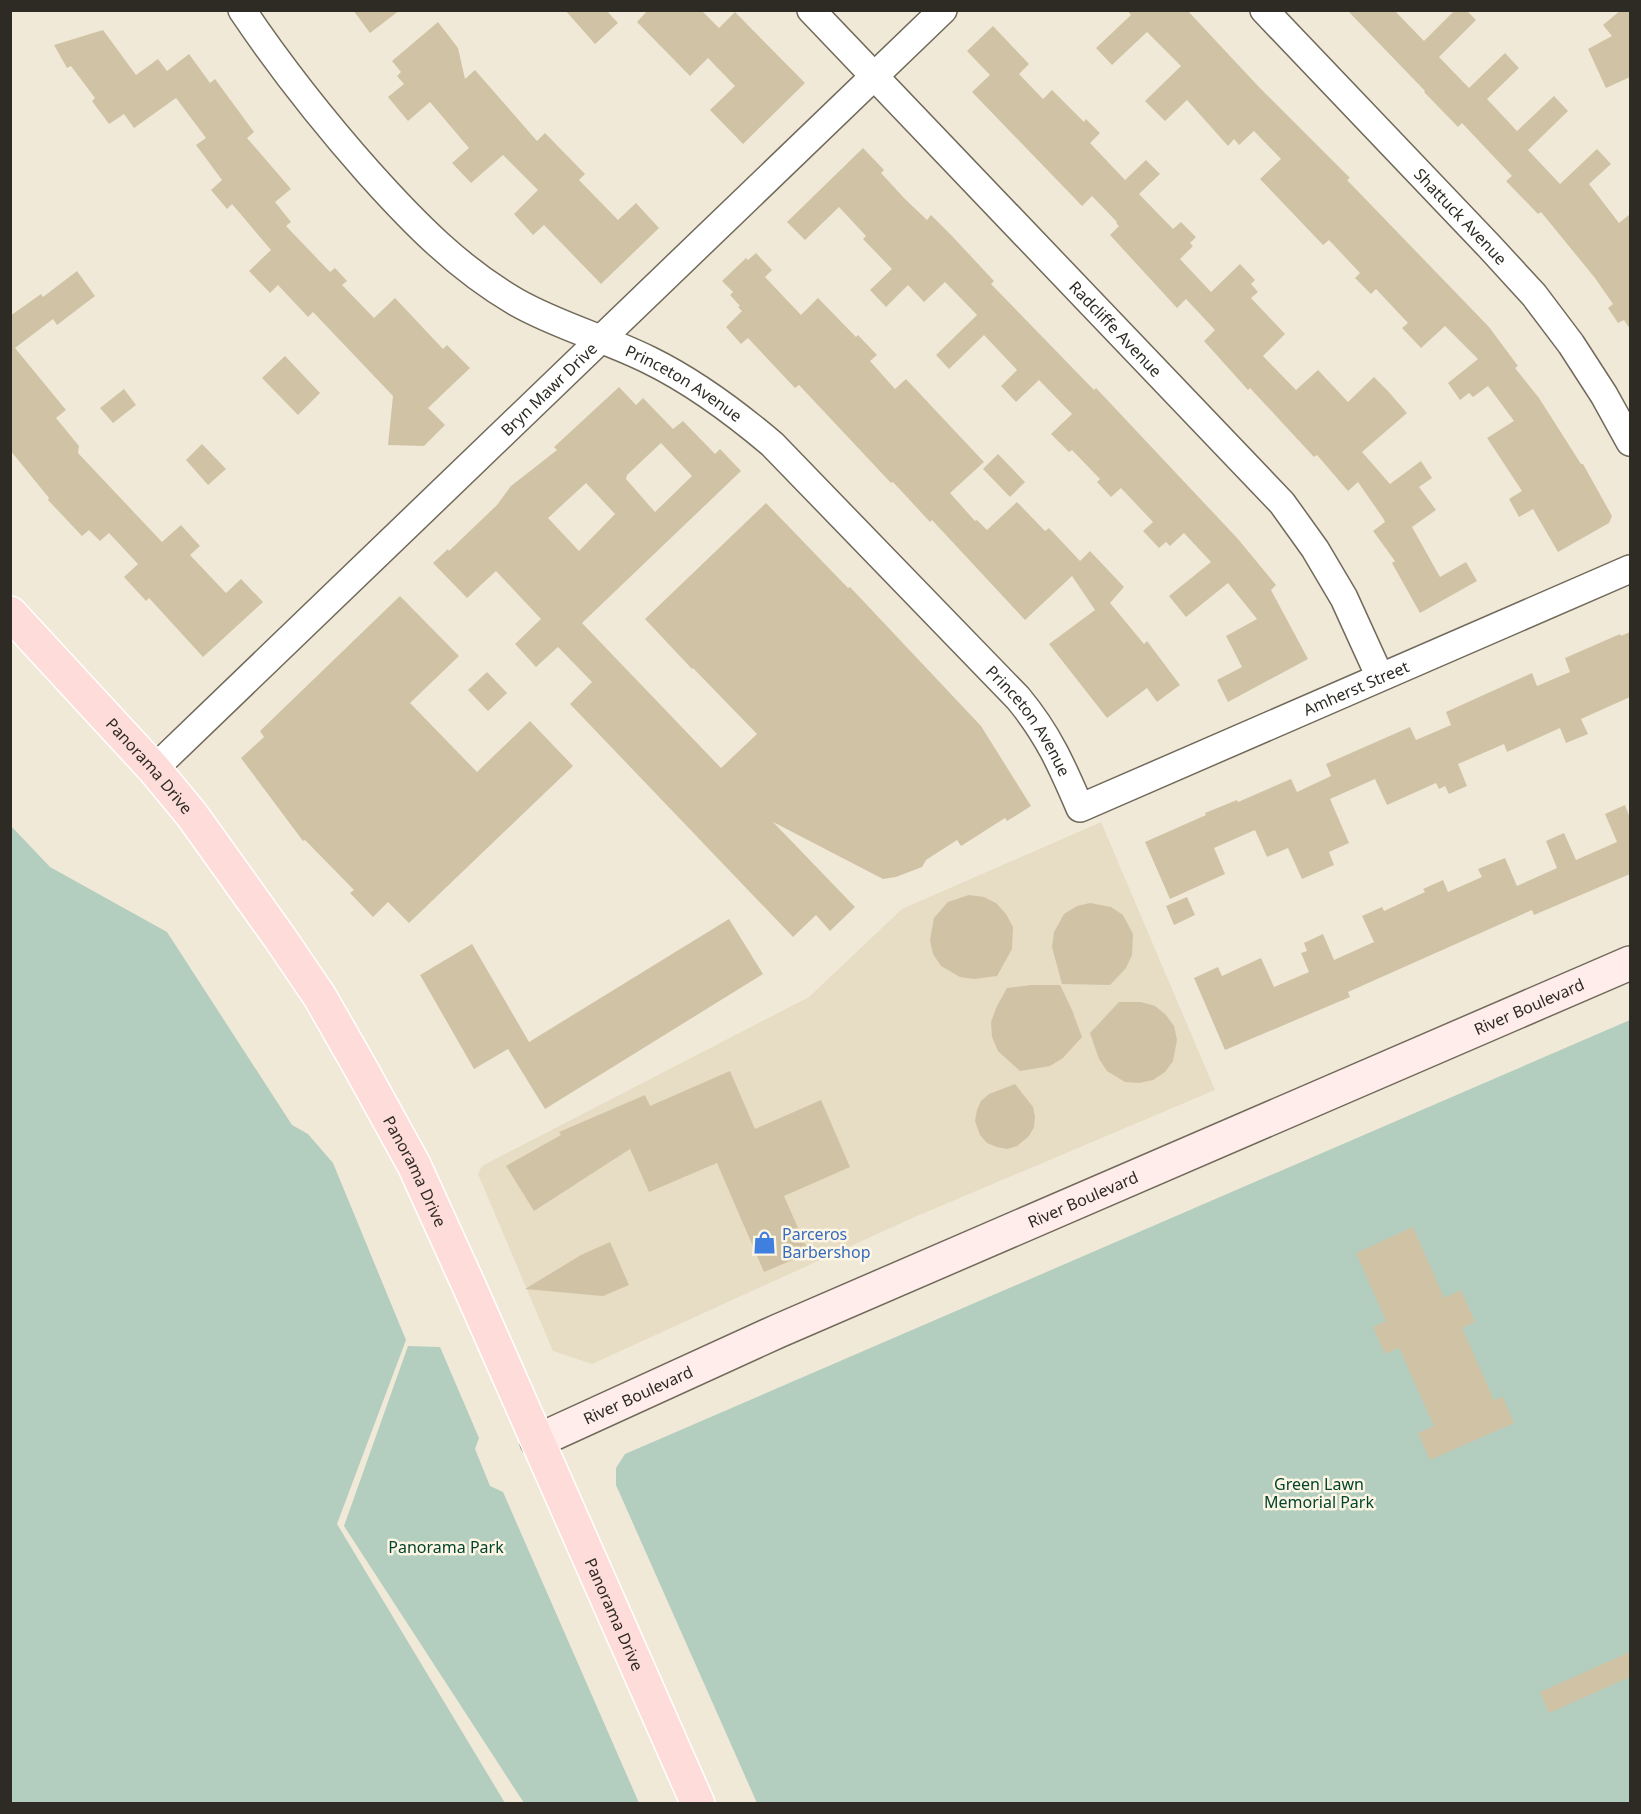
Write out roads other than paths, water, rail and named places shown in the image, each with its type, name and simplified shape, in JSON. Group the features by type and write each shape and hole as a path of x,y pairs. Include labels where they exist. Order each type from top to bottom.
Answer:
{"main road":[{"name":"Panorama Drive","path":"10,613 87,693 192,815 320,997 414,1166 471,1288 699,1803"},
{"name":"River Boulevard","path":"537,1441 789,1327 1630,963"}],"street":[{"name":"Princeton Avenue","path":"242,10 281,67 334,134 409,218 474,274 516,302 553,321 648,359 699,387 734,411 772,444 1010,690 1036,720 1052,746 1080,808"},
{"name":"Radcliffe Avenue","path":"811,10 1282,503 1315,549 1344,598 1380,677"},
{"name":"Bryn Mawr Drive","path":"154,769 944,10"},
{"name":"Shattuck Avenue","path":"1264,10 1490,246 1534,296 1571,344 1604,395 1630,442"},
{"name":"Amherst Street","path":"1080,808 1630,569"}],"place":[{"name":"Parceros Barbershop","path":"764,1243"}],"park label":[{"name":"Green Lawn Memorial Park","path":"1319,1493"},
{"name":"Panorama Park","path":"446,1547"}]}
